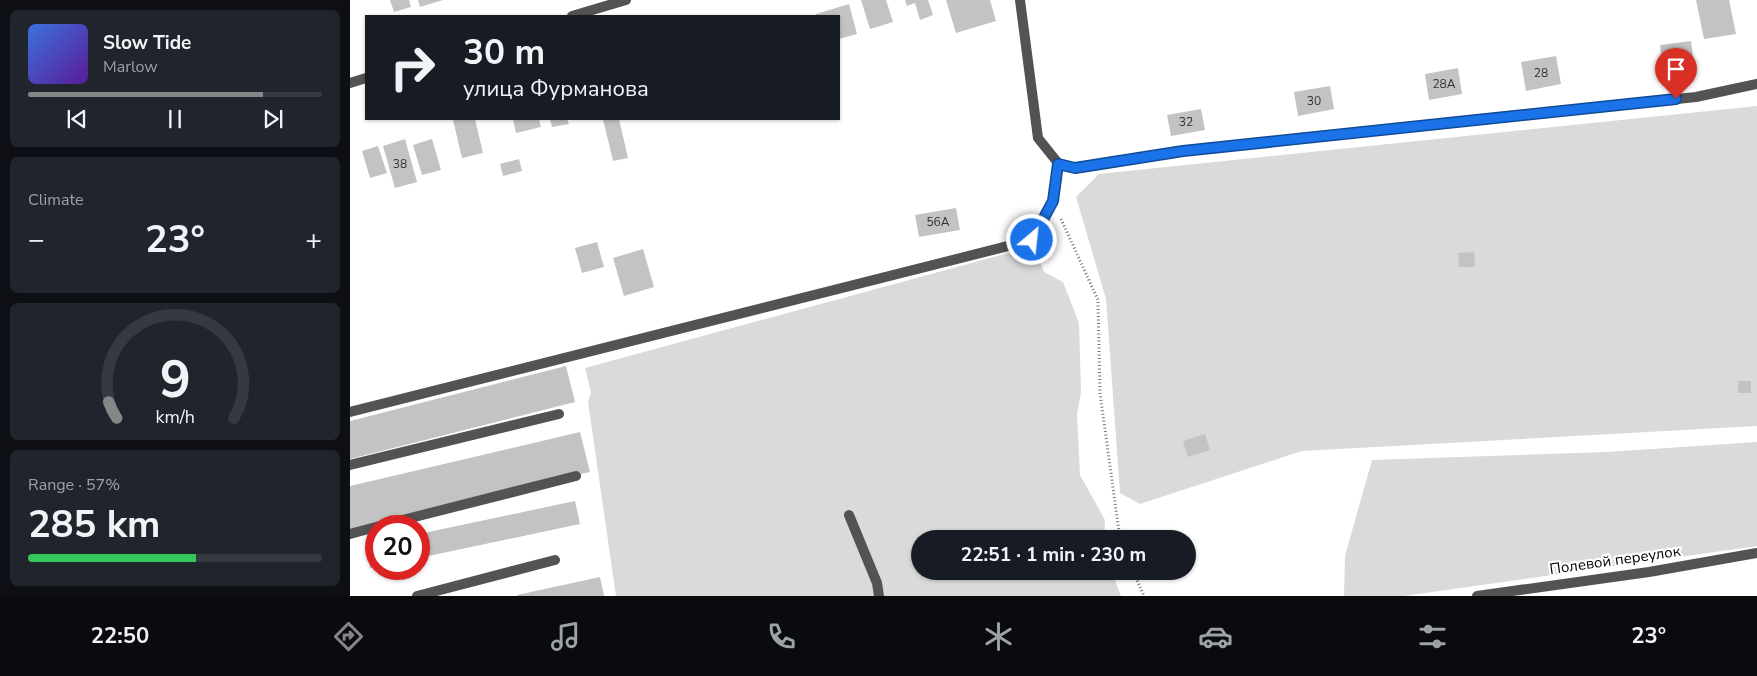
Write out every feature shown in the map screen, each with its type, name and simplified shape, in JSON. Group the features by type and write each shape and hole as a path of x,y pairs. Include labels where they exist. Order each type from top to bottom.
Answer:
{"street":[{"path":"575,15 626,0"},
{"path":"1020,0 1038,138 1058,164 1075,168 1192,150 1696,97 1757,84"},
{"path":"350,83 365,78"},
{"path":"350,412 1032,240 1053,201 1058,164"},
{"path":"350,465 559,414"},
{"path":"425,515 576,476"},
{"path":"849,515 877,583 879,596"},
{"path":"350,534 365,530"},
{"name":"Полевой переулок","path":"1477,596 1648,572 1757,553"},
{"path":"417,596 555,560"}],"path":[{"path":"1053,201 1098,300 1100,393 1119,530"},
{"path":"1137,580 1144,596"}],"shaded area":[{"path":"1757,106 1757,426 1302,451 1140,504 1120,493 1106,299 1076,197 1099,174"},
{"path":"1034,246 1044,272 1063,282 1079,323 1081,392 1077,415 1080,475 1105,520 1104,530 911,530 911,580 1115,580 1121,596 616,596 588,402 591,392 585,368"},
{"path":"1757,442 1757,546 1404,596 1344,596 1345,556 1372,460 1607,452"}],"building":[{"path":"390,0 409,0 411,7 394,12"},
{"path":"418,0 443,0 420,7"},
{"path":"861,0 886,0 893,22 870,29"},
{"path":"905,0 928,0 933,15 920,20 915,3 907,6"},
{"path":"946,0 990,0 996,21 956,33"},
{"path":"1696,0 1729,0 1736,34 1704,39"},
{"path":"849,4 857,34 840,39 840,15 816,14"},
{"path":"1691,41 1695,71 1663,75 1660,45"},
{"path":"1556,56 1561,84 1526,91 1521,62"},
{"path":"1458,68 1462,94 1429,100 1425,74"},
{"path":"1330,86 1334,109 1298,116 1294,92"},
{"path":"1201,109 1205,130 1171,136 1167,115"},
{"path":"453,120 475,120 483,153 462,158"},
{"path":"513,120 539,120 541,127 516,133"},
{"path":"550,120 567,120 569,124 552,127"},
{"path":"603,120 619,120 628,158 613,161"},
{"path":"405,139 417,182 395,188 383,146"},
{"path":"432,139 441,170 422,175 413,145"},
{"path":"378,146 387,173 370,178 362,151"},
{"path":"519,159 522,171 503,176 500,164"},
{"path":"956,208 960,230 919,237 915,215"},
{"path":"597,242 604,267 582,273 575,248"},
{"path":"643,249 654,287 624,296 613,258"},
{"path":"1474,252 1475,267 1459,267 1458,253"},
{"path":"566,366 575,402 350,459 350,421"},
{"path":"1738,381 1751,381 1751,393 1738,393"},
{"path":"580,432 590,472 409,515 365,515 365,525 350,529 350,486"},
{"path":"1205,434 1210,450 1188,457 1183,441"},
{"path":"575,501 580,524 430,556 430,532"},
{"path":"600,577 604,596 517,595"}],"route":[{"path":"1032,240 1053,201 1058,164 1075,168 1183,151 1676,99"}]}
